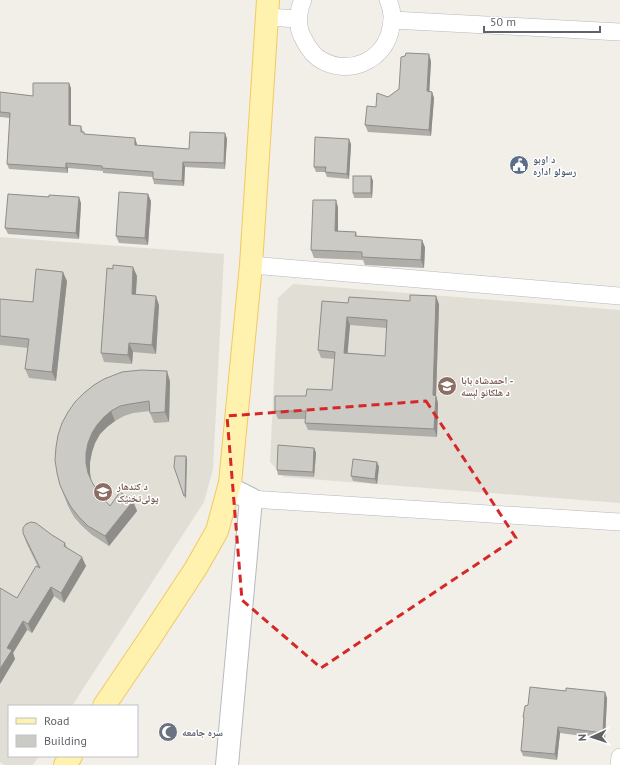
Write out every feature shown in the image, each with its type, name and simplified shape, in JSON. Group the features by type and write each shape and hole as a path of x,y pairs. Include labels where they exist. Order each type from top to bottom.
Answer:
{"main road":[{"path":"105,705 196,568 217,531 229,488 251,265 267,8"}],"street":[{"path":"303,0 298,19 300,33 307,47 317,57 330,64 345,67 359,65 366,62 383,48 390,35 392,20 388,0"},
{"path":"267,8 298,19"},
{"path":"392,20 620,32"},
{"path":"251,265 620,296"},
{"path":"229,488 251,499 620,522"},
{"path":"228,765 251,499"},
{"path":"619,765 620,757"}],"highlighted area":[{"path":"426,401 516,538 321,668 242,600 227,416"}],"shaded area":[{"name":"د کندهار پولی‌تخنیک","path":"0,237 224,254 213,469 204,502 73,705 8,705 8,757 38,757 33,765 5,765 0,762"},
{"name":"احمدشاه بابا - د هلکانو لېسه","path":"293,284 620,310 620,503 284,477 270,462 278,298"}],"building":[{"path":"406,53 429,54 427,91 432,92 429,130 365,125 367,106 376,107 377,93 388,97 399,89 401,57 405,56"},
{"path":"33,83 69,83 69,125 81,126 81,132 84,132 84,134 135,138 135,145 189,149 190,132 225,133 224,163 183,162 182,181 153,179 153,172 102,168 102,166 66,163 66,168 7,164 10,113 0,112 0,92 33,96"},
{"path":"315,137 349,139 347,174 325,172 326,167 314,167"},
{"path":"353,176 371,176 371,193 353,193"},
{"path":"119,192 148,194 145,238 116,236"},
{"path":"8,194 49,197 49,195 79,197 76,233 5,228"},
{"path":"313,200 336,200 335,231 356,232 355,236 422,240 421,260 362,257 362,252 311,250"},
{"path":"113,265 133,267 132,294 156,296 152,345 129,343 128,355 101,353 107,268 113,269"},
{"path":"36,269 63,272 52,372 25,369 29,339 0,336 0,299 33,302"},
{"path":"410,295 436,296 433,395 436,396 434,429 305,423 306,411 275,411 275,396 306,396 307,389 332,390 335,352 318,350 322,301 348,303 349,297 410,301","holes":["347,317 387,320 385,356 344,353"]},
{"path":"141,370 167,371 165,412 150,413 149,401 120,406 111,411 97,425 88,443 86,463 88,473 97,491 110,506 120,492 133,501 105,536 88,526 79,517 65,496 60,485 55,460 58,435 62,423 75,402 94,385 104,379 122,372"},
{"path":"278,445 314,448 313,472 277,470"},
{"path":"175,456 186,456 185,496 174,467"},
{"path":"353,459 377,462 375,479 351,476"},
{"path":"31,522 36,523 65,543 64,546 82,557 61,593 51,587 28,624 23,621 7,648 12,650 0,669 0,588 17,598 36,566 40,568 23,533 23,528 26,524"},
{"path":"530,687 566,691 566,688 605,692 603,733 558,727 555,754 521,751 523,717 525,706 528,705"}],"place":[{"name":"د اوبو رسولو اداره","path":"519,165"},
{"name":"احمدشاه بابا - د هلکانو لېسه","path":"447,386"},
{"name":"د کندهار پولی‌تخنیک","path":"103,492"},
{"name":"سره جامعه","path":"168,732"}]}
